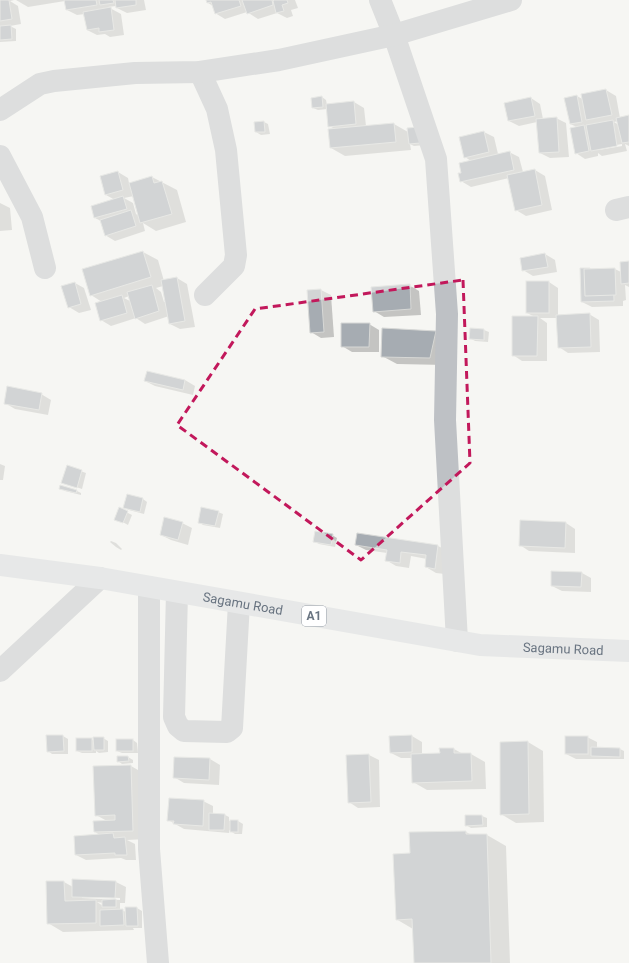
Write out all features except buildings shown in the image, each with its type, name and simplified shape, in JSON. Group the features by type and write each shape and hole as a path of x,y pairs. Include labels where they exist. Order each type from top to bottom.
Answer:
{"highway":[{"name":"Sagamu Road","path":"0,565 100,578 480,645 629,651"}],"street":[{"path":"380,0 394,35 436,159 447,314 445,420 457,641"},
{"path":"0,110 40,84 54,81 135,73 200,72 279,60 394,35 511,0"},
{"path":"200,72 217,109 226,150 236,255 234,266 204,295"},
{"path":"0,156 32,218 45,268"},
{"path":"0,664 100,578"},
{"path":"0,671 100,578"},
{"path":"149,587 149,848 158,963"},
{"path":"177,592 174,717 178,726 184,731 227,732 232,728 239,603"}],"highlighted area":[{"path":"463,280 470,463 361,560 177,425 255,309"}]}
